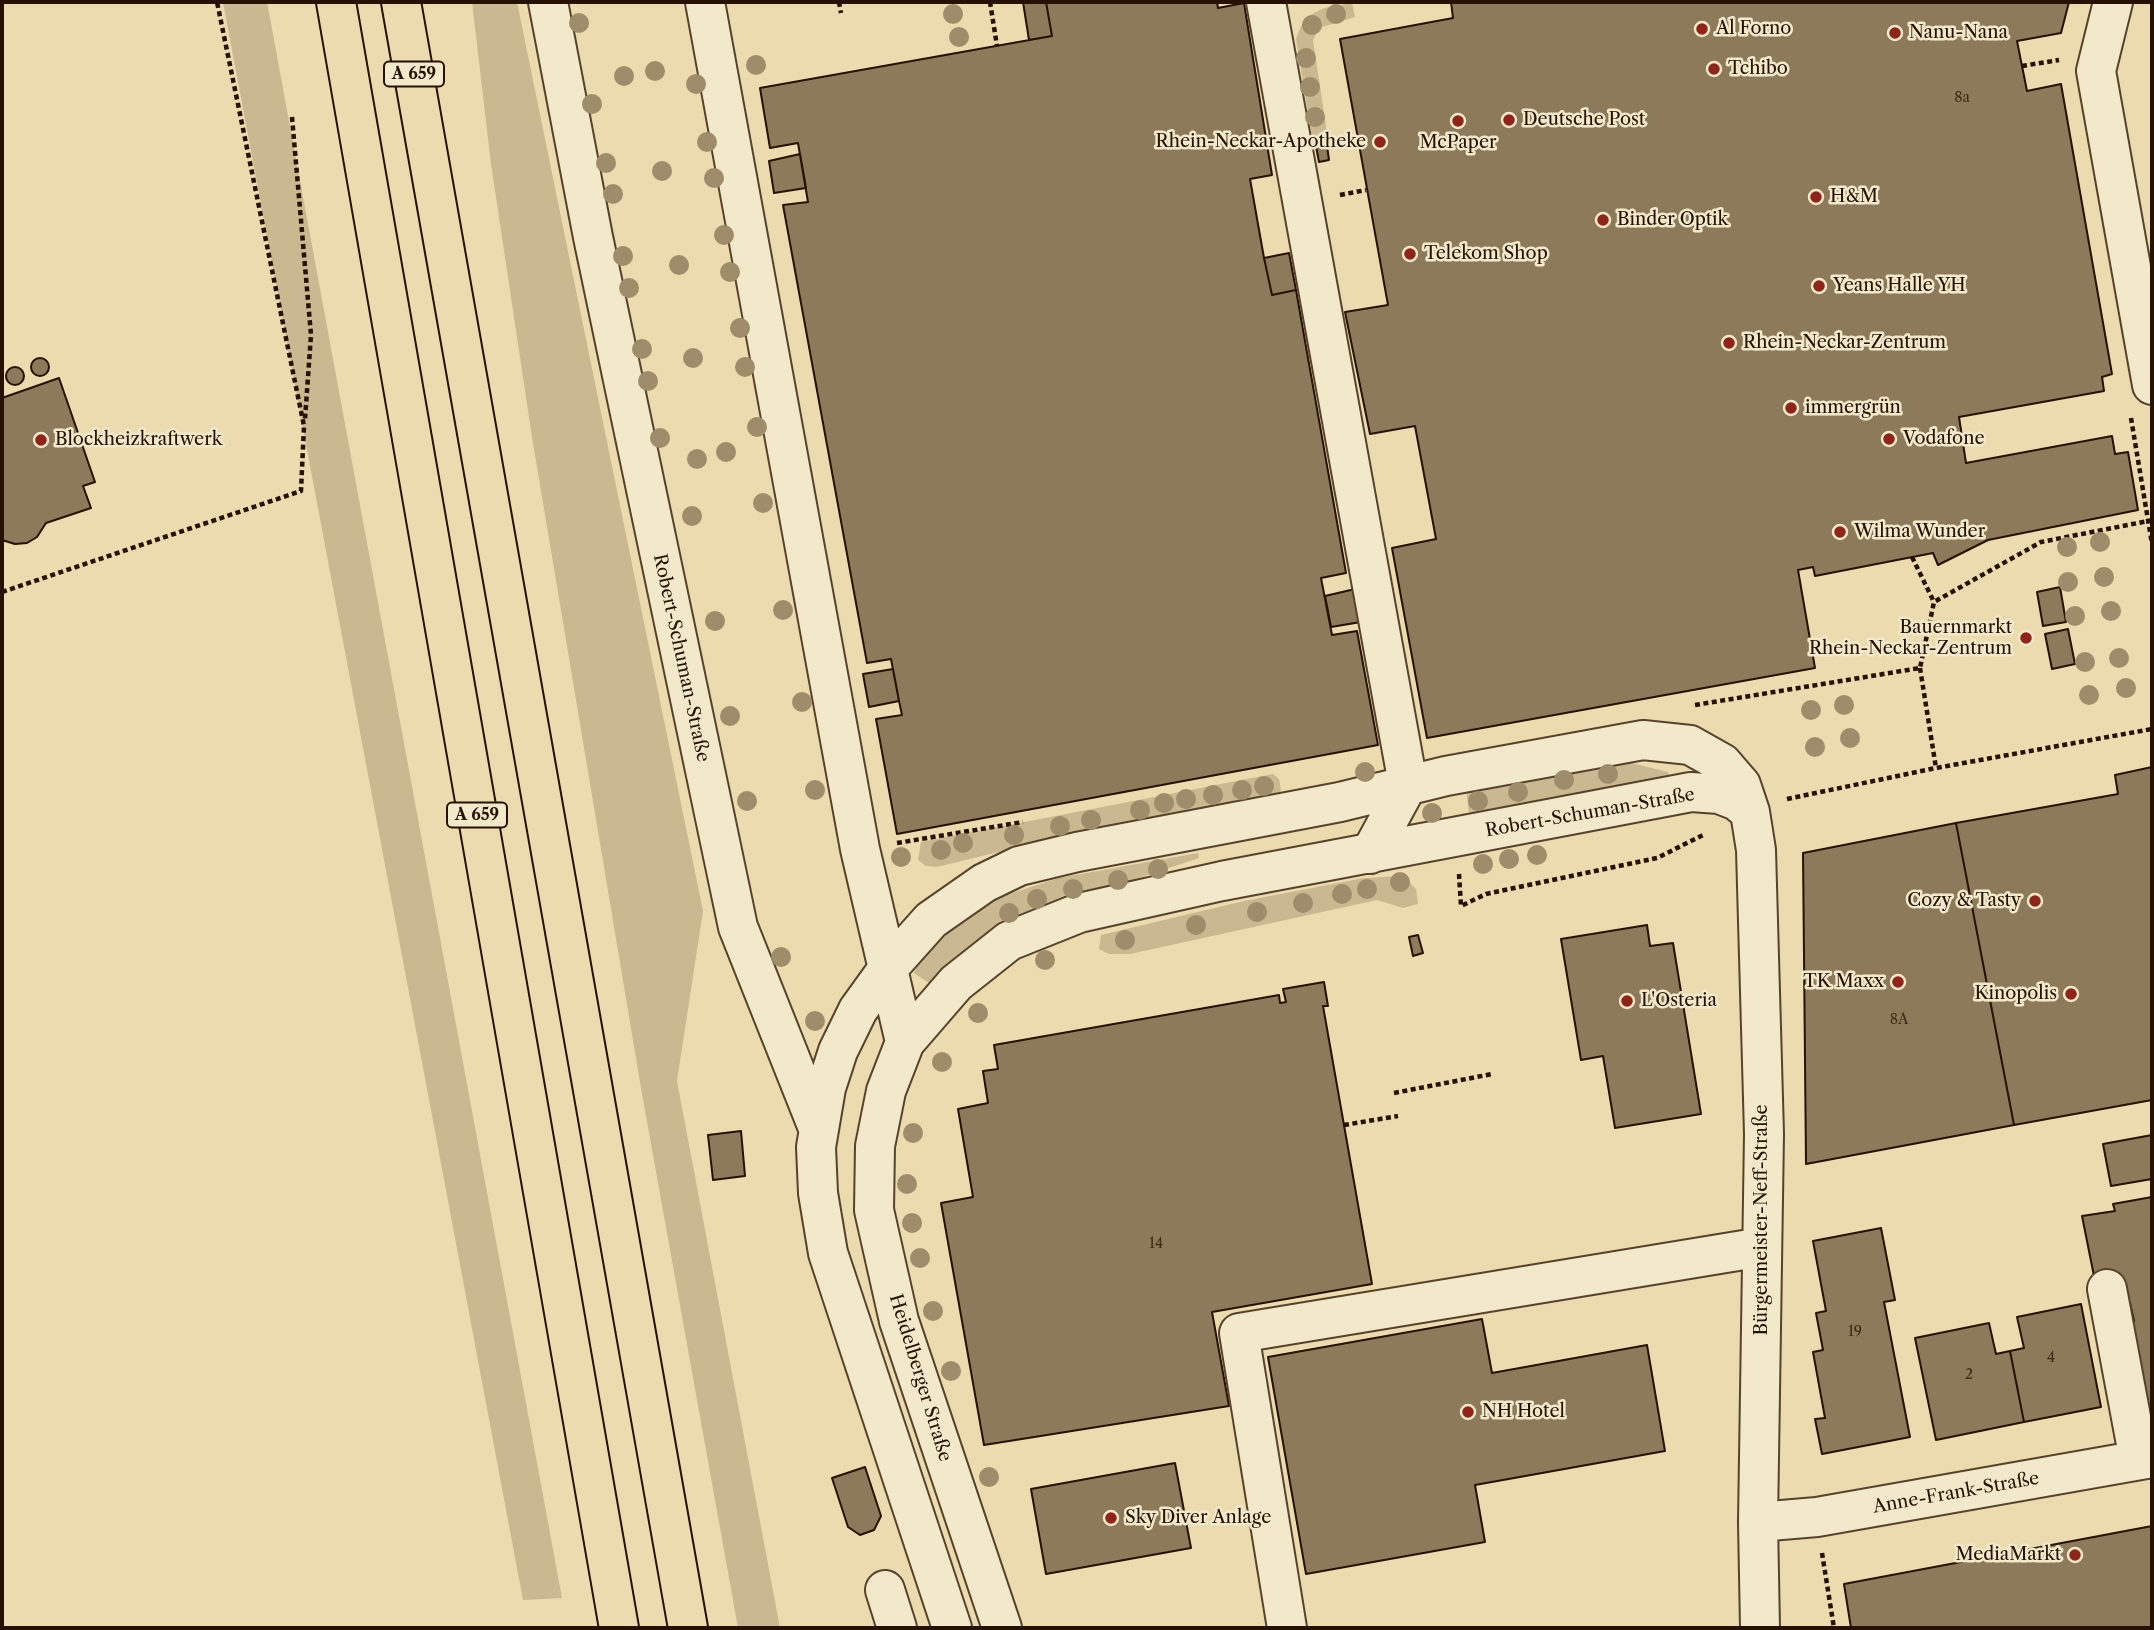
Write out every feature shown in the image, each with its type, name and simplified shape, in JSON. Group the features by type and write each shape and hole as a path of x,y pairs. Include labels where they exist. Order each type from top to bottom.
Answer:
{"highway":[{"name":"A 659","path":"336,2 619,1628"},
{"name":"A 659","path":"401,2 688,1628"},
{"path":"422,2 426,146"}],"street":[{"name":"Robert-Schuman-Straße","path":"548,2 596,250 738,927 818,1128"},
{"path":"705,2 860,849 905,1042"},
{"path":"1266,2 1408,784 1370,854"},
{"path":"2113,2 2096,71 2152,385"},
{"path":"952,1628 828,1253 817,1181 818,1128 826,1088 838,1051 858,1010 889,967 931,920 984,883 1019,866 1077,852 1340,802 1408,784 1643,740 1690,745 1722,763 1741,785 1751,812"},
{"name":"Robert-Schuman-Straße","path":"905,1042 956,983 1009,942 1079,914 1222,881 1691,792 1719,794 1751,812"},
{"name":"Bürgermeister-Neff-Straße","path":"1751,812 1756,850 1764,1135 1758,1522 1760,1628"},
{"name":"Heidelberger Straße","path":"905,1042 886,1091 874,1146 874,1210 899,1321 1002,1628"},
{"path":"1286,1628 1239,1333 1762,1247"},
{"path":"2107,1289 2146,1459"},
{"name":"Anne-Frank-Straße","path":"1758,1522 1817,1517 2146,1459"},
{"path":"885,1590 897,1628"}],"path":[{"path":"216,2 304,426"},
{"path":"839,2 841,13"},
{"path":"990,2 997,46"},
{"path":"2,592 300,491 311,335 292,117"},
{"path":"1934,602 2041,542 2148,521"},
{"path":"1912,557 1934,602 1920,667 1936,768"},
{"path":"1688,706 1920,667"},
{"path":"1457,836 1461,906 1486,894 1657,858 1751,812 1788,799 1936,768 2152,729"},
{"path":"1394,1093 1492,1074"},
{"path":"1344,1125 1398,1116"},
{"path":"1817,1517 1834,1628"}],"shaded area":[{"path":"223,2 267,2 562,1598 523,1600"},
{"path":"472,2 517,2 703,911 677,1081 780,1628 738,1628 641,1088 532,437 491,164"},
{"path":"1352,3 1355,17 1319,28 1313,40 1327,133 1312,137 1296,39 1301,26 1310,15 1324,8"},
{"path":"1615,759 1668,772 1670,779 1469,814 1466,787"},
{"path":"1273,774 1279,779 1281,790 1277,796 1031,844 937,867 926,866 918,860 921,842"},
{"path":"1198,853 1199,858 1070,901 932,985 914,973 917,964 943,937 980,909 1009,894 1059,878"},
{"path":"1403,876 1416,889 1418,904 1403,908 1377,900 1130,954 1109,954 1099,949 1101,935 1244,901 1364,878"}],"building":[{"path":"1023,2 1046,2 1052,36 1029,40"},
{"path":"1046,2 1217,2 1218,8 1244,3 1272,175 1250,179 1264,258 1272,295 1296,290 1346,573 1321,578 1332,635 1357,631 1378,745 897,834 876,719 902,715 891,659 867,663 783,205 808,202 798,143 770,148 760,88 1052,36"},
{"name":"Rhein-Neckar-Zentrum","path":"1451,2 2069,2 2061,33 2017,41 2027,91 2061,84 2112,374 2102,377 2104,391 1959,417 1966,463 2112,436 2115,454 2128,452 2138,510 1988,540 1938,565 1933,553 1815,576 1813,567 1798,570 1815,668 1427,738 1392,548 1436,539 1415,426 1370,434 1345,312 1388,305 1340,39 1453,18"},
{"path":"1326,139 1329,160 1319,162 1315,141"},
{"path":"800,154 806,188 774,193 769,161"},
{"path":"1289,253 1296,290 1272,295 1264,258"},
{"path":"40,358 46,361 49,367 46,373 40,376 34,373 31,367 34,361"},
{"path":"15,367 21,370 24,376 21,382 15,385 9,382 6,376 9,370"},
{"name":"Blockheizkraftwerk","path":"59,378 95,482 83,486 91,508 46,523 37,537 27,543 15,544 2,540 2,398"},
{"path":"2060,587 2066,622 2043,626 2037,592"},
{"path":"1355,589 1361,622 1331,627 1325,596"},
{"path":"2068,629 2075,664 2052,669 2045,634"},
{"path":"893,669 899,701 869,707 863,674"},
{"name":"Kinopolis","path":"2152,767 2152,1100 2014,1125 1956,823 2118,794 2115,775"},
{"path":"1956,823 2014,1125 1806,1164 1803,853"},
{"name":"L'Osteria","path":"1647,925 1650,946 1673,943 1701,1114 1615,1128 1603,1056 1581,1060 1561,939"},
{"path":"1418,935 1423,953 1413,956 1409,937"},
{"path":"1324,982 1328,1006 1323,1006 1372,1284 1212,1312 1229,1406 984,1445 941,1203 973,1197 958,1109 988,1103 983,1071 998,1069 994,1045 1279,995 1280,1003 1286,1002 1283,989"},
{"path":"741,1131 745,1176 713,1180 708,1135"},
{"path":"2152,1135 2152,1179 2111,1186 2103,1144"},
{"path":"2152,1197 2152,1408 2136,1411 2128,1322 2134,1321 2130,1303 2124,1304 2096,1286 2082,1216 2115,1211 2113,1204"},
{"path":"1881,1228 1895,1300 1884,1302 1910,1437 1822,1454 1815,1419 1825,1418 1813,1352 1823,1350 1816,1313 1826,1311 1813,1241"},
{"path":"2081,1304 2101,1407 2024,1422 2010,1351 2024,1348 2017,1317"},
{"name":"NH Hotel","path":"1482,1319 1492,1373 1647,1345 1665,1451 1475,1485 1485,1542 1306,1574 1268,1357"},
{"path":"1989,1323 1996,1354 2010,1351 2024,1422 1936,1440 1915,1338"},
{"name":"Sky Diver Anlage","path":"1175,1463 1191,1548 1046,1574 1031,1489"},
{"path":"865,1467 881,1516 874,1530 860,1535 848,1527 832,1478"},
{"name":"MediaMarkt","path":"2152,1526 2152,1628 1851,1628 1844,1584"}],"place":[{"name":"Al Forno","path":"1702,29"},
{"name":"Nanu-Nana","path":"1895,33"},
{"name":"Tchibo","path":"1714,69"},
{"name":"Deutsche Post","path":"1509,120"},
{"name":"McPaper","path":"1458,121"},
{"name":"Rhein-Neckar-Apotheke","path":"1380,142"},
{"name":"H&M","path":"1816,197"},
{"name":"Binder Optik","path":"1603,220"},
{"name":"Telekom Shop","path":"1410,254"},
{"name":"Yeans Halle YH","path":"1819,286"},
{"name":"Rhein-Neckar-Zentrum","path":"1729,343"},
{"name":"immergrün","path":"1791,408"},
{"name":"Vodafone","path":"1889,439"},
{"name":"Blockheizkraftwerk","path":"41,440"},
{"name":"Wilma Wunder","path":"1840,532"},
{"name":"Bauernmarkt Rhein-Neckar-Zentrum","path":"2026,638"},
{"name":"Cozy & Tasty","path":"2035,901"},
{"name":"TK Maxx","path":"1898,982"},
{"name":"Kinopolis","path":"2071,994"},
{"name":"L'Osteria","path":"1627,1001"},
{"name":"NH Hotel","path":"1468,1412"},
{"name":"Sky Diver Anlage","path":"1111,1518"},
{"name":"MediaMarkt","path":"2075,1555"}]}
